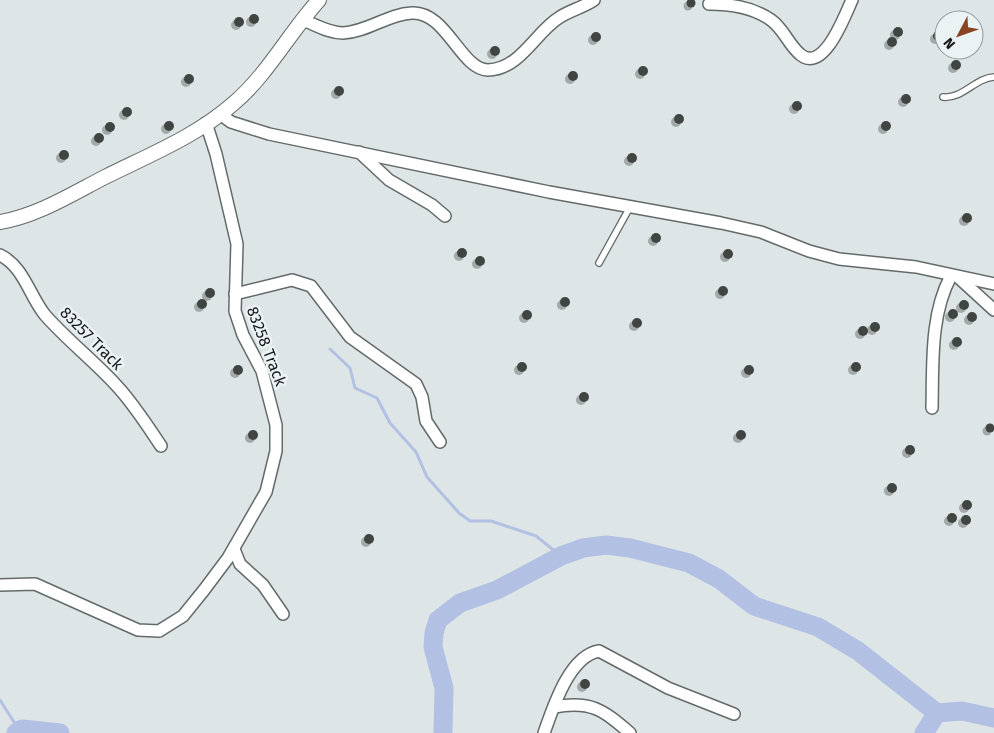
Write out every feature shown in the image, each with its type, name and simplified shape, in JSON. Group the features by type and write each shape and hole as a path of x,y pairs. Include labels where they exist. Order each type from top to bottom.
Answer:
{"street":[{"path":"0,222 32,213 53,203 170,145 220,114 249,88 319,0"},
{"path":"303,20 342,33 356,31 411,13 421,14 434,20 467,57 479,67 487,70 511,62 560,17 594,0"},
{"path":"709,4 747,8 763,15 781,30 802,56 810,58 818,57 834,39 852,0"},
{"path":"220,114 231,122 249,129 549,192 745,228 839,259 916,267 994,284"},
{"name":"83258 Track","path":"0,586 34,584 119,623 149,632 158,631 183,616 234,549 266,492 276,451 276,425 262,371 235,311 234,294 237,244 216,154 206,123"},
{"path":"359,152 389,180 432,205 445,216"},
{"name":"83257 Track","path":"0,255 16,266 43,312 131,402 161,446"},
{"path":"954,276 994,310"},
{"path":"932,408 933,361 939,303 954,276"},
{"path":"234,294 292,280 311,286 350,337 416,384 420,391 426,421 440,442"},
{"path":"234,549 240,564 263,585 283,614"},
{"path":"544,733 554,707 579,662 586,656 600,651 668,688 734,714"},
{"path":"554,707 574,704 598,708 630,733"}],"lane":[{"path":"943,97 959,94 988,77 994,77"},
{"path":"599,263 630,207"}],"building":[{"path":"691,-1 695,3 691,7 687,3"},
{"path":"252,14 256,14 259,19 258,23 252,24 249,21 249,17"},
{"path":"237,17 241,17 244,22 243,26 237,27 234,24 234,20"},
{"path":"896,27 900,27 903,32 902,36 896,37 893,34 893,30"},
{"path":"594,32 598,32 601,37 600,41 594,42 591,39 591,35"},
{"path":"890,37 894,37 897,42 896,46 890,47 887,44 887,40"},
{"path":"493,46 497,46 500,51 499,55 493,56 490,53 490,49"},
{"path":"958,60 961,63 960,69 952,69 952,61"},
{"path":"641,66 645,66 648,71 647,75 641,76 638,73 638,69"},
{"path":"571,71 575,71 578,76 577,80 571,81 568,78 568,74"},
{"path":"187,74 191,74 194,79 193,83 187,84 184,81 184,77"},
{"path":"337,86 341,86 344,91 343,95 337,96 334,93 334,89"},
{"path":"904,94 908,94 911,99 910,103 904,104 901,101 901,97"},
{"path":"795,101 799,101 802,106 801,110 795,111 792,108 792,104"},
{"path":"125,107 129,107 132,112 131,116 125,117 122,114 122,110"},
{"path":"677,114 681,114 684,119 683,123 677,124 674,121 674,117"},
{"path":"167,121 171,121 174,126 173,130 167,131 164,128 164,124"},
{"path":"884,121 888,121 891,126 890,130 884,131 881,128 881,124"},
{"path":"108,122 112,122 115,127 114,131 108,132 105,129 105,125"},
{"path":"97,133 101,133 104,138 103,142 97,143 94,140 94,136"},
{"path":"62,150 66,150 69,155 68,159 62,160 59,157 59,153"},
{"path":"630,153 634,153 637,158 636,162 630,163 627,160 627,156"},
{"path":"965,213 969,213 972,218 971,222 965,223 962,220 962,216"},
{"path":"654,233 658,233 661,238 660,242 654,243 651,240 651,236"},
{"path":"460,248 464,248 467,253 466,257 460,258 457,255 457,251"},
{"path":"726,249 730,249 733,254 732,258 726,259 723,256 723,252"},
{"path":"478,256 482,256 485,261 484,265 478,266 475,263 475,259"},
{"path":"721,286 725,286 728,291 727,295 721,296 718,293 718,289"},
{"path":"208,288 212,288 215,293 214,297 208,298 205,295 205,291"},
{"path":"563,297 567,297 570,302 569,306 563,307 560,304 560,300"},
{"path":"200,299 204,299 207,304 206,308 200,309 197,306 197,302"},
{"path":"962,300 966,300 969,305 968,309 962,310 959,307 959,303"},
{"path":"951,309 955,309 958,314 957,318 951,319 948,316 948,312"},
{"path":"525,310 529,310 532,315 531,319 525,320 522,317 522,313"},
{"path":"970,312 974,312 977,317 976,321 970,322 967,319 967,315"},
{"path":"635,318 639,318 642,323 641,327 635,328 632,325 632,321"},
{"path":"873,322 877,322 880,327 879,331 873,332 870,329 870,325"},
{"path":"861,326 865,326 868,331 867,335 861,336 858,333 858,329"},
{"path":"955,337 959,337 962,342 961,346 955,347 952,344 952,340"},
{"path":"520,362 524,362 527,367 526,371 520,372 517,369 517,365"},
{"path":"854,362 858,362 861,367 860,371 854,372 851,369 851,365"},
{"path":"236,365 240,365 243,370 242,374 236,375 233,372 233,368"},
{"path":"747,365 751,365 754,370 753,374 747,375 744,372 744,368"},
{"path":"582,392 586,392 589,397 588,401 582,402 579,399 579,395"},
{"path":"990,423 995,428 990,433 985,428"},
{"path":"251,430 255,430 258,435 257,439 251,440 248,437 248,433"},
{"path":"739,430 743,430 746,435 745,439 739,440 736,437 736,433"},
{"path":"908,445 912,445 915,450 914,454 908,455 905,452 905,448"},
{"path":"890,483 894,483 897,488 896,492 890,493 887,490 887,486"},
{"path":"965,500 969,500 972,505 971,509 965,510 962,507 962,503"},
{"path":"950,513 954,513 957,518 956,522 950,523 947,520 947,516"},
{"path":"964,515 968,515 971,520 970,524 964,525 961,522 961,518"},
{"path":"367,534 371,534 374,539 373,543 367,544 364,541 364,537"},
{"path":"583,679 587,679 590,684 589,688 583,689 580,686 580,682"}],"waterway":[{"path":"330,349 350,368 355,388 377,398 390,423 416,452 427,477 459,513 470,521 491,521 536,536 561,556"},
{"path":"443,733 444,688 433,647 434,633 438,620 460,603 497,590 561,556 583,548 606,545 630,548 689,563 719,579 754,606 818,627 858,651 937,713"},
{"path":"0,700 14,722 22,729"},
{"path":"924,733 937,713 962,711 994,718"},
{"path":"16,733 22,729 60,733"}]}
